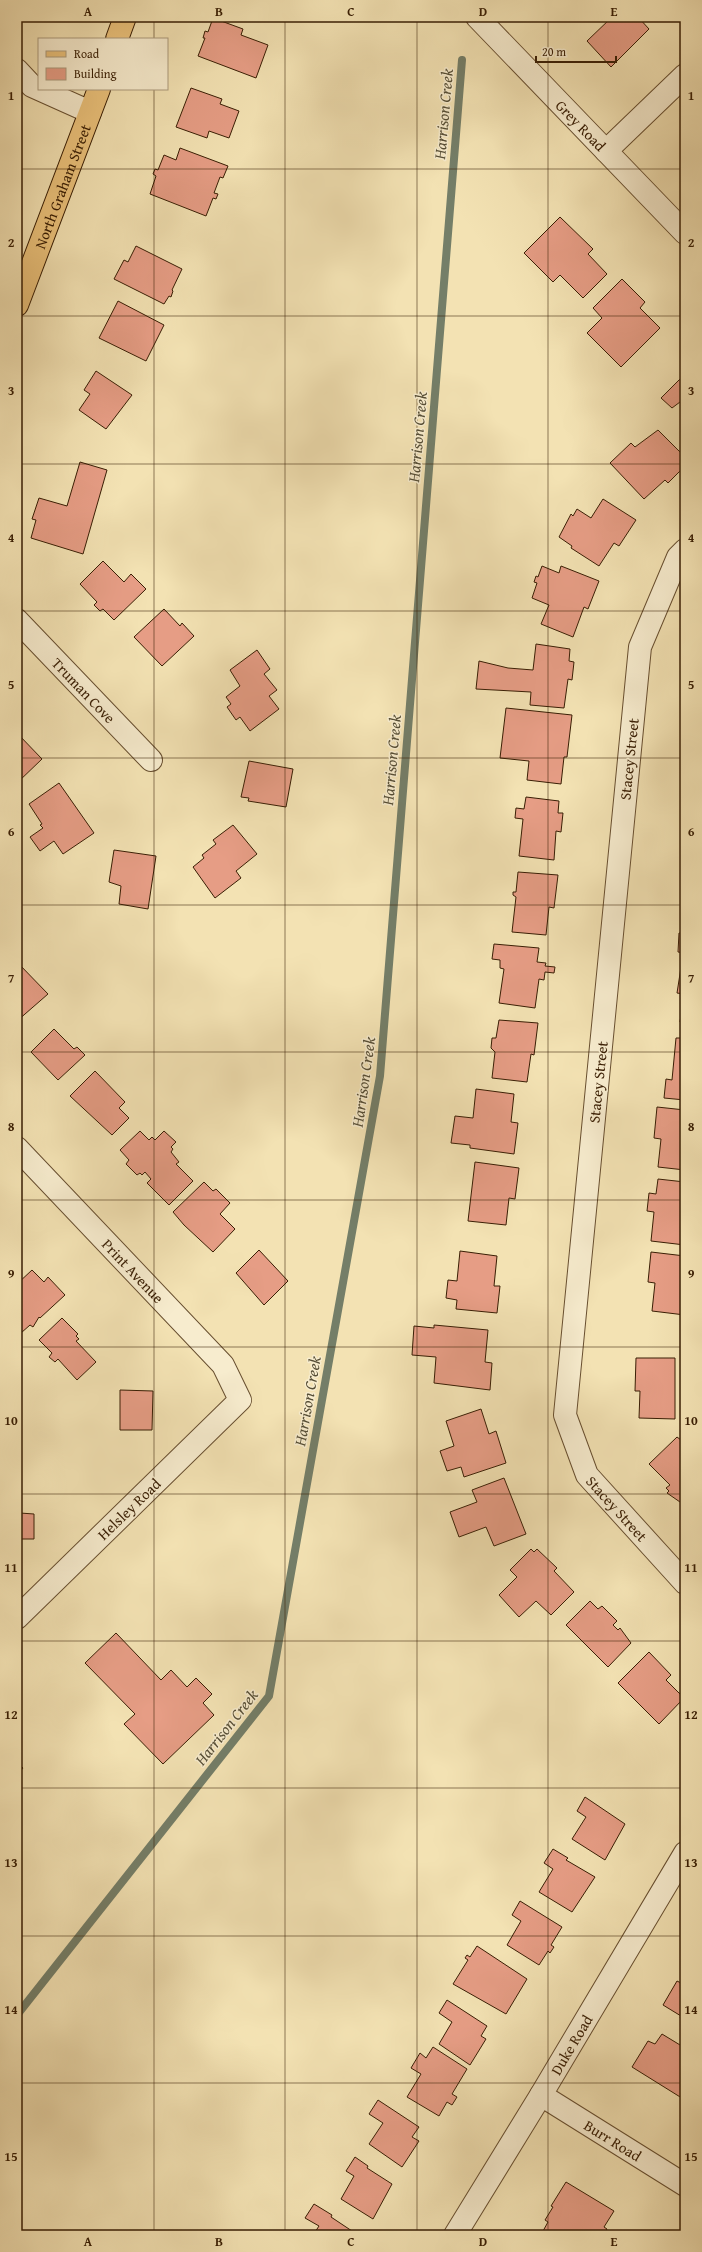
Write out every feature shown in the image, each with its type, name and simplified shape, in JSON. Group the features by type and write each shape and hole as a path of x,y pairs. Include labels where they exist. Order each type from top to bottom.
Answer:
{"main road":[{"path":"117,38 125,17"},
{"name":"North Graham Street","path":"17,306 99,90"}],"street":[{"name":"Grey Road","path":"477,17 685,233"},
{"path":"17,70 32,86 38,89"},
{"path":"606,150 685,75"},
{"path":"41,90 90,112"},
{"name":"Stacey Street","path":"685,550 678,557 640,647 566,1415 587,1475 685,1583"},
{"name":"Truman Cove","path":"17,620 151,760"},
{"name":"Print Avenue","path":"17,1148 223,1365 240,1400"},
{"name":"Helsley Road","path":"17,1618 240,1400"},
{"name":"Duke Road","path":"455,2235 542,2095 685,1854"},
{"name":"Burr Road","path":"542,2095 685,2185"}],"building":[{"path":"612,17 638,17 649,29 611,67 587,41"},
{"path":"213,18 243,29 241,35 268,45 256,78 198,56 205,38 203,38 205,31 208,32"},
{"path":"191,88 222,99 220,104 239,111 229,138 209,131 207,138 176,127"},
{"path":"180,148 228,166 223,178 220,177 214,193 218,194 216,199 213,198 206,216 150,194 156,176 153,174 155,169 158,170 164,155 176,160"},
{"path":"560,217 593,249 588,254 607,274 583,298 560,275 553,282 524,253"},
{"path":"136,246 182,269 172,290 171,297 169,296 164,304 114,279 124,260 128,262"},
{"path":"622,279 645,302 640,308 660,328 621,367 587,333 602,318 593,308"},
{"path":"118,301 164,325 146,361 99,338"},
{"path":"96,371 132,395 106,429 79,410 90,394 84,390"},
{"path":"685,374 685,408 680,402 672,408 661,398"},
{"path":"658,430 685,457 685,463 680,467 682,469 668,483 665,480 644,499 610,463 631,443 635,447"},
{"path":"80,462 107,470 83,554 31,538 36,520 32,519 39,498 67,506"},
{"path":"603,499 636,520 619,546 614,543 599,566 571,548 572,546 559,537 571,514 573,516 577,509 591,518"},
{"path":"103,561 124,582 131,574 146,589 114,620 103,609 100,611 94,605 97,602 80,584"},
{"path":"542,566 559,573 561,566 599,581 588,609 584,607 573,637 541,624 549,605 532,598 537,583 534,582 536,576 538,577"},
{"path":"164,609 180,626 182,623 194,636 162,666 134,637"},
{"path":"536,644 570,649 569,661 574,662 572,680 568,679 564,708 530,705 531,692 476,689 479,661 508,668 533,670"},
{"path":"257,650 270,669 264,674 277,690 269,696 279,709 250,731 240,717 236,720 227,707 231,704 226,697 240,686 230,670"},
{"path":"506,708 572,715 567,757 564,757 561,784 527,780 529,761 500,758"},
{"path":"17,733 42,759 17,783"},
{"path":"249,761 293,769 286,807 248,801 249,798 241,797"},
{"path":"59,783 94,833 63,854 54,841 40,851 30,837 43,828 29,804"},
{"path":"526,797 559,801 558,813 563,813 561,832 556,831 554,860 519,856 523,819 515,818 516,808 524,809"},
{"path":"233,825 257,854 236,871 241,878 215,898 193,867 204,858 202,855 216,844 213,840"},
{"path":"114,850 156,856 148,909 119,904 121,886 109,882"},
{"path":"518,872 558,875 554,908 549,907 546,935 512,932 516,897 513,895 513,892 516,892"},
{"path":"679,933 685,933 685,953 678,952"},
{"path":"494,944 539,948 537,962 546,963 545,966 555,967 554,973 545,972 544,980 539,979 535,1008 499,1003 504,969 500,968 500,960 492,959"},
{"path":"682,961 685,961 685,1022 680,1022 684,994 677,993"},
{"path":"17,962 48,994 17,1021"},
{"path":"499,1020 538,1023 534,1055 531,1054 527,1082 492,1078 495,1052 491,1048 492,1038 496,1038"},
{"path":"54,1029 74,1049 77,1047 85,1055 58,1080 31,1052"},
{"path":"676,1038 685,1038 685,1100 664,1098 666,1079 672,1080"},
{"path":"95,1071 125,1102 119,1108 129,1118 112,1135 70,1096"},
{"path":"476,1089 514,1094 511,1122 518,1123 514,1154 470,1148 470,1145 451,1143 455,1116 473,1118"},
{"path":"657,1107 685,1110 685,1170 658,1167 661,1139 654,1138"},
{"path":"140,1131 149,1140 152,1137 155,1140 164,1131 176,1142 171,1147 173,1149 171,1152 179,1162 176,1164 193,1181 169,1205 147,1183 151,1179 145,1172 142,1175 140,1173 137,1175 126,1164 129,1160 120,1150"},
{"path":"475,1162 519,1168 515,1199 509,1198 506,1225 468,1221"},
{"path":"658,1179 685,1182 685,1245 651,1241 654,1212 647,1211 649,1193 656,1194"},
{"path":"204,1182 213,1191 216,1189 230,1203 220,1214 235,1229 213,1252 184,1225 173,1212"},
{"path":"259,1250 288,1281 264,1305 236,1273"},
{"path":"460,1251 497,1256 494,1286 500,1286 497,1313 456,1309 457,1300 446,1298 448,1280 457,1281"},
{"path":"651,1252 685,1256 685,1315 652,1311 655,1283 648,1282"},
{"path":"32,1270 44,1282 48,1277 65,1295 40,1318 39,1317 33,1327 30,1325 21,1333 17,1329 17,1284"},
{"path":"62,1318 78,1334 76,1336 79,1339 76,1341 96,1362 77,1380 58,1359 55,1362 49,1357 52,1353 39,1340"},
{"path":"434,1325 488,1330 485,1362 492,1363 490,1390 434,1383 436,1357 412,1355 414,1326 434,1328"},
{"path":"636,1358 675,1358 675,1419 639,1418 640,1391 635,1391"},
{"path":"120,1390 153,1391 152,1430 120,1430"},
{"path":"481,1409 489,1434 496,1431 506,1463 464,1477 461,1467 447,1471 440,1451 454,1446 446,1421"},
{"path":"685,1436 685,1502 683,1500 680,1502 667,1493 669,1491 666,1488 670,1485 649,1464 677,1437 681,1440"},
{"path":"504,1478 526,1534 494,1546 486,1527 459,1537 450,1512 477,1502 472,1490"},
{"path":"17,1499 20,1500 20,1513 34,1514 34,1539 19,1539 19,1546 17,1546"},
{"path":"531,1549 534,1552 537,1549 557,1568 554,1571 574,1592 551,1615 536,1601 519,1617 499,1595 517,1577 510,1570"},
{"path":"590,1601 598,1609 602,1606 617,1621 613,1625 618,1630 620,1628 631,1643 608,1667 566,1625"},
{"path":"116,1633 161,1680 171,1670 187,1687 196,1678 212,1694 203,1703 214,1715 163,1764 124,1724 135,1714 85,1663"},
{"path":"649,1652 671,1675 666,1680 684,1698 659,1724 618,1683"},
{"path":"17,1762 23,1768 17,1775"},
{"path":"585,1797 625,1824 605,1860 572,1839 586,1817 577,1811"},
{"path":"553,1849 568,1858 566,1860 595,1877 572,1912 539,1892 553,1869 544,1863"},
{"path":"520,1901 562,1927 551,1945 554,1947 550,1953 548,1951 539,1965 507,1945 521,1921 512,1915"},
{"path":"477,1946 527,1979 506,2014 453,1984 468,1960 465,1958 467,1955 470,1957"},
{"path":"685,1980 685,2021 680,2018 681,2016 663,2005 677,1981 683,1984"},
{"path":"447,2000 487,2026 481,2036 486,2039 470,2065 439,2044 452,2022 439,2013"},
{"path":"662,2034 685,2048 685,2100 632,2067 648,2041 655,2044"},
{"path":"433,2047 467,2069 452,2094 457,2097 452,2105 447,2102 439,2116 407,2097 421,2074 411,2068 420,2053 426,2058"},
{"path":"378,2100 419,2127 412,2137 419,2141 402,2167 369,2144 383,2123 369,2114"},
{"path":"355,2157 368,2166 367,2168 392,2184 373,2219 341,2199 354,2176 346,2171"},
{"path":"566,2182 614,2211 604,2227 607,2229 604,2235 600,2233 599,2235 549,2235 543,2231 548,2222 545,2220 553,2207 551,2206"},
{"path":"314,2204 332,2215 331,2217 358,2235 313,2235 319,2226 305,2218"}],"waterway":[{"name":"Harrison Creek","path":"17,2015 269,1696 380,1076 462,60"}]}
